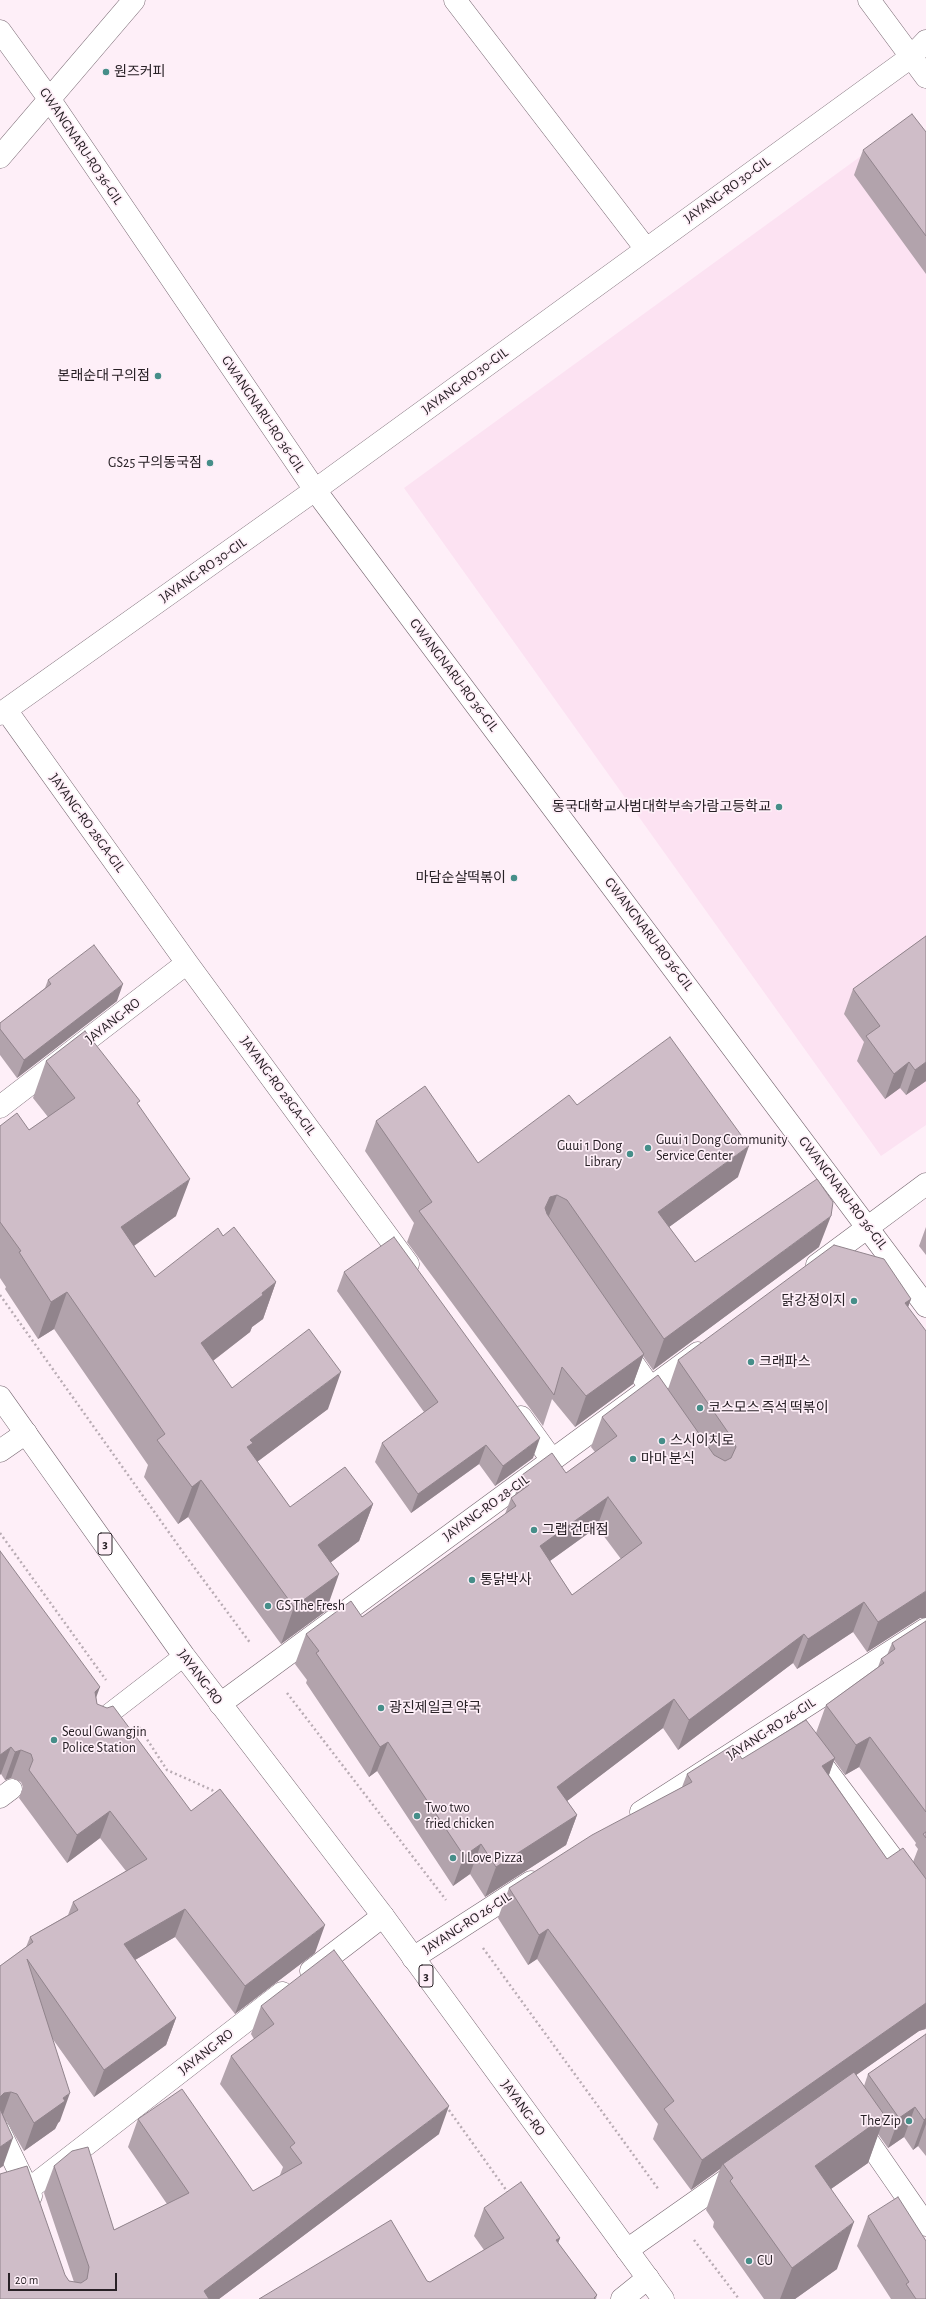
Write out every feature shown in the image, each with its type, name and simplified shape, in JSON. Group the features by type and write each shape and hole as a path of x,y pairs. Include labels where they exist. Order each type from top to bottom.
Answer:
{"street":[{"path":"0,157 134,0"},
{"path":"455,0 646,249"},
{"path":"869,0 926,77"},
{"name":"GWANGNARU-RO 36-GIL","path":"0,31 50,100 315,490 869,1227 926,1306"},
{"name":"JAYANG-RO 30-GIL","path":"3,712 315,490 911,57 926,41"},
{"name":"JAYANG-RO 28GA-GIL","path":"3,712 421,1281"},
{"name":"JAYANG-RO","path":"0,1107 187,963"},
{"path":"798,1279 926,1184"},
{"path":"609,1329 668,1414"},
{"name":"JAYANG-RO 28-GIL","path":"220,1704 714,1341"},
{"name":"JAYANG-RO","path":"0,1397 184,1656 383,1916 663,2299"},
{"path":"510,1402 552,1460"},
{"path":"0,1451 26,1433"},
{"name":"JAYANG-RO 26-GIL","path":"626,1821 926,1629"},
{"path":"787,1718 926,1904"},
{"name":"JAYANG-RO 26-GIL","path":"413,1958 546,1872"},
{"name":"JAYANG-RO","path":"29,2189 383,1916"},
{"path":"844,2108 926,2224"},
{"path":"0,2132 29,2189 39,2219"},
{"path":"627,2250 755,2161"},
{"path":"622,2299 648,2278"}],"lane":[{"path":"96,1724 184,1656"}],"path":[{"path":"0,1295 185,1555 269,1669 465,1924 739,2299"},
{"path":"0,1533 123,1703 167,1770 212,1790 217,1796"},
{"path":"445,2103 514,2201"}],"shaded area":[{"name":"동국대학교사범대학부속가람고등학교","path":"901,127 926,161 926,1125 881,1156 404,488"}],"building":[{"path":"912,114 926,132 926,236 863,150"},
{"path":"926,936 926,1062 915,1070 909,1062 894,1074 866,1036 880,1026 853,989"},
{"path":"94,945 123,984 24,1060 0,1029 0,1023 51,984 48,980"},
{"path":"85,1031 140,1101 137,1103 190,1179 121,1227 155,1277 218,1228 223,1236 234,1227 276,1282 262,1293 263,1295 201,1343 232,1388 309,1329 341,1372 250,1440 253,1443 247,1447 290,1507 345,1467 373,1504 318,1545 339,1574 294,1607 201,1480 192,1487 157,1440 165,1434 67,1292 51,1302 19,1252 21,1251 0,1222 0,1126 17,1113 29,1130 75,1098 46,1061"},
{"path":"670,1037 749,1146 658,1212 695,1262 817,1179 833,1202 831,1216 664,1339 567,1200 557,1195 550,1197 545,1208 547,1214 644,1354 586,1396 562,1367 554,1395 419,1211 432,1202 376,1121 425,1086 478,1163 569,1095 577,1105"},
{"path":"394,1237 540,1438 503,1466 486,1445 418,1494 382,1443 438,1402 344,1272"},
{"path":"834,1245 884,1259 911,1299 905,1303 926,1331 926,1591 878,1622 864,1602 808,1639 804,1634 689,1720 674,1699 557,1787 577,1815 496,1867 481,1844 464,1856 388,1742 380,1747 316,1653 319,1651 306,1634 351,1601 362,1617 516,1506 511,1498 529,1485 522,1475 552,1453 566,1473 617,1436 602,1417 658,1375 714,1455 725,1461 731,1458 736,1447 734,1441 678,1360","holes":["608,1497 642,1543 572,1595 540,1546"]},
{"path":"0,1551 100,1687 95,1692 97,1704 107,1708 113,1706 191,1811 220,1789 325,1925 245,1986 185,1909 124,1944 176,2018 104,2070 27,1959 70,2093 63,2098 65,2101 34,2123 17,2094 11,2092 4,2093 0,2097 0,1966 33,1942 30,1937 78,1910 73,1902 147,1859 110,1811 77,1835 29,1770 33,1760 31,1754 21,1750 15,1752 11,1747 0,1755"},
{"path":"926,1621 926,1812 870,1737 856,1745 826,1705 884,1663 881,1659 895,1649 892,1643"},
{"path":"806,1720 835,1758 822,1766 887,1859 903,1848 926,1879 926,2003 702,2160 664,2109 674,2101 548,1929 539,1935 509,1888 592,1835 692,1782 687,1774 733,1745 742,1759"},
{"path":"334,1950 449,2106 204,2291 209,2299 0,2299 0,2174 27,2166 65,2275 69,2281 81,2283 87,2279 89,2267 54,2166 72,2151 88,2147 114,2230 189,2193 138,2119 182,2089 253,2191 302,2163 290,2147 295,2143 231,2056 274,2024 261,2006"},
{"path":"926,2034 926,2118 924,2120 915,2107 899,2118 868,2074"},
{"path":"854,2072 885,2116 815,2166 854,2222 792,2268 730,2181 733,2178 723,2164"},
{"path":"0,2109 13,2138 0,2147"},
{"path":"521,2182 560,2238 556,2240 597,2295 594,2298 595,2299 259,2299 391,2220 427,2281 430,2282 504,2238 484,2208"},
{"path":"898,2197 926,2241 926,2299 916,2299 906,2284 909,2282 868,2216"}],"place":[{"name":"원즈커피","path":"106,72"},
{"name":"본래순대 구의점","path":"158,376"},
{"name":"GS25 구의동국점","path":"210,463"},
{"name":"동국대학교사범대학부속가람고등학교","path":"779,807"},
{"name":"마담순살떡볶이","path":"514,878"},
{"name":"Guui 1 Dong Community Service Center","path":"648,1148"},
{"name":"Guui 1 Dong Library","path":"630,1154"},
{"name":"닭강정이지","path":"854,1301"},
{"name":"크래파스","path":"751,1362"},
{"name":"코스모스 즉석 떡볶이","path":"700,1408"},
{"name":"스시이치로","path":"662,1441"},
{"name":"마마 분식","path":"633,1459"},
{"name":"그랩 건대점","path":"534,1530"},
{"name":"통닭박사","path":"472,1580"},
{"name":"GS The Fresh","path":"268,1606"},
{"name":"광진제일큰 약국","path":"381,1708"},
{"name":"Seoul Gwangjin Police Station","path":"54,1740"},
{"name":"Two two fried chicken","path":"417,1816"},
{"name":"I Love Pizza","path":"453,1858"},
{"name":"The Zip","path":"909,2121"},
{"name":"CU","path":"749,2261"}]}
